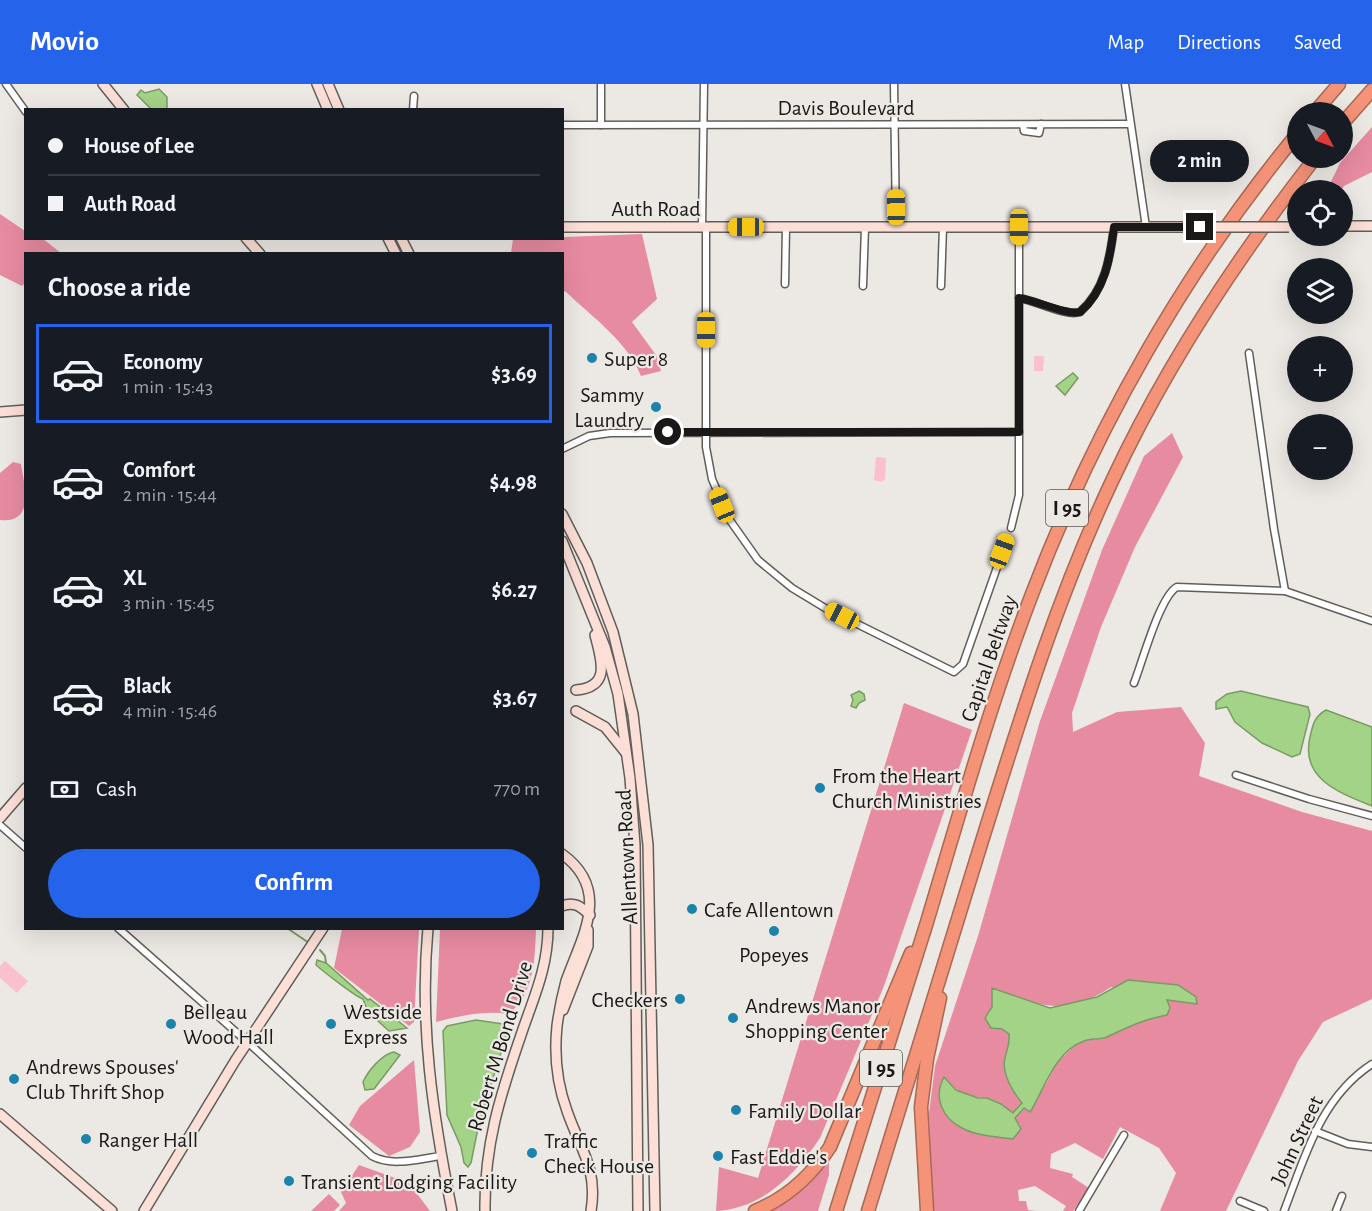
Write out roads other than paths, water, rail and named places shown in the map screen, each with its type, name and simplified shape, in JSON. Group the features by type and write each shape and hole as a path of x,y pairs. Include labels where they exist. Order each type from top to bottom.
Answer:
{"highway":[{"path":"1323,102 1339,84"},
{"path":"1353,112 1372,90"},
{"name":"Capital Beltway","path":"836,1211 1014,642 1049,552 1087,466 1131,379 1179,299 1247,198 1287,147"},
{"name":"I 95","path":"868,1211 1038,664 1096,514 1179,354 1259,231 1307,168"},
{"path":"755,1211 779,1199 801,1182 830,1147 902,970 926,926"},
{"path":"927,1211 921,1107 928,1053 938,1017 943,970"}],"main road":[{"path":"103,84 122,108"},
{"path":"317,84 327,108"},
{"path":"328,84 338,108"},
{"path":"1353,226 1372,226"},
{"name":"Auth Road","path":"564,227 1287,227"},
{"path":"248,240 258,252"},
{"path":"0,412 24,410"},
{"name":"Allentown Road","path":"564,518 587,563 613,632 633,714 648,845 655,1211"},
{"name":"Allentown Road","path":"564,546 605,647 616,687 627,755 635,845 638,1211"},
{"path":"576,690 584,689 597,682 603,670 586,598"},
{"path":"576,711 605,727 627,755"},
{"path":"0,818 24,790"},
{"name":"Robert M Bond Drive","path":"564,856 580,871 585,881 589,891 590,915 565,986 555,1051 559,1082 567,1112 591,1169 593,1191 591,1211"},
{"path":"564,905 570,903 579,905 590,915"},
{"path":"144,1211 248,1042 322,930"},
{"path":"428,930 425,1040 441,1156 452,1211"},
{"name":"Robert M Bond Drive","path":"485,1211 489,1142 521,1034 543,975 548,930"},
{"path":"0,1114 112,1211"}],"street":[{"path":"6,84 24,108"},
{"path":"601,84 601,125"},
{"path":"704,84 705,433 709,467 722,505 742,540 763,565 792,588 948,671 957,671 963,664 1007,538"},
{"path":"894,84 896,227"},
{"path":"1125,84 1146,227"},
{"path":"413,108 414,96"},
{"name":"Davis Boulevard","path":"564,126 1023,124 1024,131 1039,133 1041,124 1130,124"},
{"path":"786,227 786,284"},
{"path":"863,286 865,227"},
{"path":"940,286 943,227"},
{"path":"1011,528 1018,504 1019,227"},
{"path":"1019,298 1046,304 1066,313 1080,312 1092,300 1106,271 1114,227"},
{"path":"1249,353 1285,591"},
{"path":"564,448 603,433 1019,432"},
{"path":"1134,683 1170,592 1183,586 1285,591 1372,621"},
{"path":"1236,775 1309,799 1372,816"},
{"path":"0,825 24,846"},
{"path":"120,930 248,1042 372,1156 388,1162 441,1156"},
{"name":"John Street","path":"1284,1211 1315,1131 1338,1094 1372,1064"},
{"path":"1315,1131 1348,1144 1372,1147"},
{"path":"1079,1211 1124,1135"},
{"path":"1336,1211 1342,1196"},
{"path":"1240,1201 1264,1211"}],"waterway":[{"path":"290,930 309,943"},
{"path":"320,950 325,956 326,963"}],"place":[{"name":"Super 8","path":"592,358"},
{"name":"Sammy Laundry","path":"656,407"},
{"name":"From the Heart Church Ministries","path":"820,788"},
{"name":"Cafe Allentown","path":"692,909"},
{"name":"Popeyes","path":"774,931"},
{"name":"Checkers","path":"680,999"},
{"name":"Andrews Manor Shopping Center","path":"733,1018"},
{"name":"Belleau Wood Hall","path":"171,1024"},
{"name":"Westside Express","path":"331,1024"},
{"name":"Andrews Spouses' Club Thrift Shop","path":"14,1079"},
{"name":"Family Dollar","path":"736,1110"},
{"name":"Ranger Hall","path":"86,1139"},
{"name":"Traffic Check House","path":"532,1153"},
{"name":"Fast Eddie's","path":"718,1156"},
{"name":"Transient Lodging Facility","path":"289,1181"}]}
